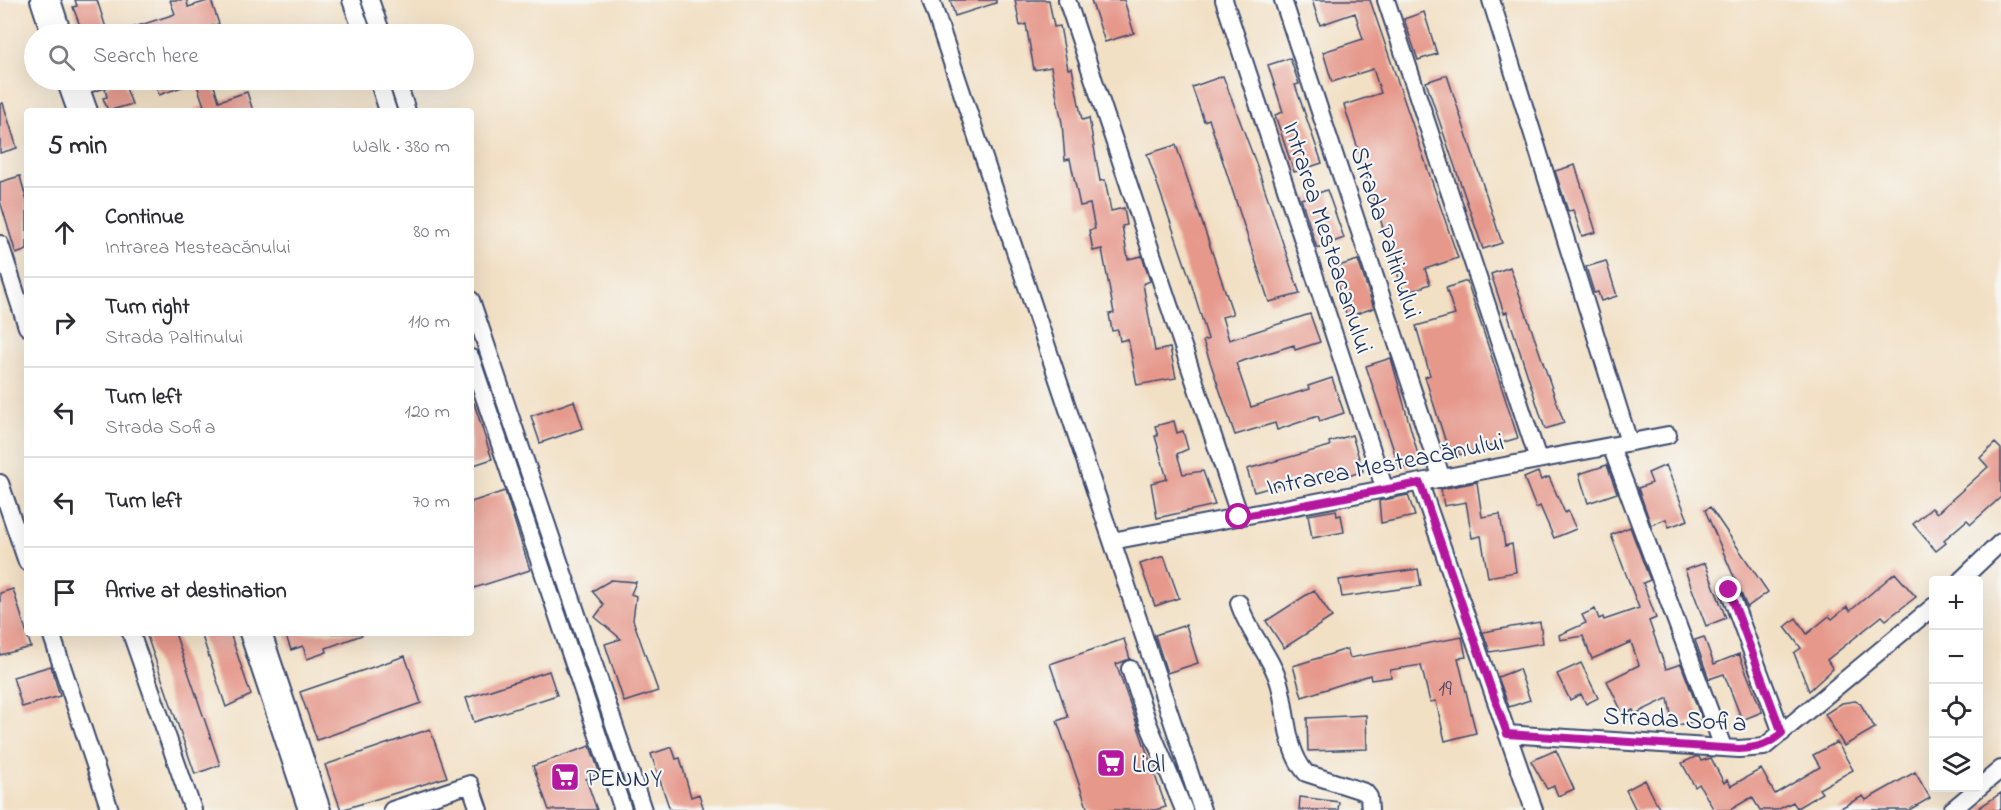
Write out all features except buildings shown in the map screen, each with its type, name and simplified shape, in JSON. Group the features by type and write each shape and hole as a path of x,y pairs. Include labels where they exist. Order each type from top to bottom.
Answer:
{"street":[{"path":"39,0 47,24"},
{"path":"52,0 60,24"},
{"path":"351,0 359,24"},
{"path":"370,0 378,24"},
{"path":"932,0 1202,810"},
{"path":"1067,0 1239,517"},
{"name":"Intrarea Mesteacanului","path":"1224,0 1385,490"},
{"name":"Strada Paltinului","path":"1283,0 1442,479"},
{"path":"1386,0 1538,459"},
{"path":"1491,0 1629,442"},
{"path":"75,90 76,108"},
{"path":"79,90 88,108"},
{"path":"381,90 387,108"},
{"path":"400,90 406,108"},
{"path":"0,244 24,318"},
{"path":"474,309 643,810"},
{"path":"474,367 623,810"},
{"name":"Intrarea Mesteacănului","path":"1112,541 1668,435"},
{"path":"1611,446 1723,747"},
{"path":"0,483 24,553"},
{"path":"1420,483 1534,810"},
{"path":"1965,576 2001,542"},
{"path":"1729,590 1782,733"},
{"path":"1239,603 1243,617 1272,665 1279,684 1293,749 1300,766 1306,773 1365,792 1369,797 1370,810"},
{"name":"Strada Sofia","path":"1507,734 1723,747 1764,747 1929,610"},
{"path":"52,636 110,810"},
{"path":"132,636 193,810"},
{"path":"249,636 307,810"},
{"path":"264,636 322,810"},
{"path":"1130,669 1148,723 1184,810"},
{"path":"1952,810 2001,769"},
{"path":"392,810 470,784 479,810"}],"place":[{"name":"Lidl","path":"1111,763"},
{"name":"PENNY","path":"565,777"}],"route":[{"path":"1239,517 1420,483 1507,734 1739,749 1764,747 1772,742 1782,733 1729,590"}]}
